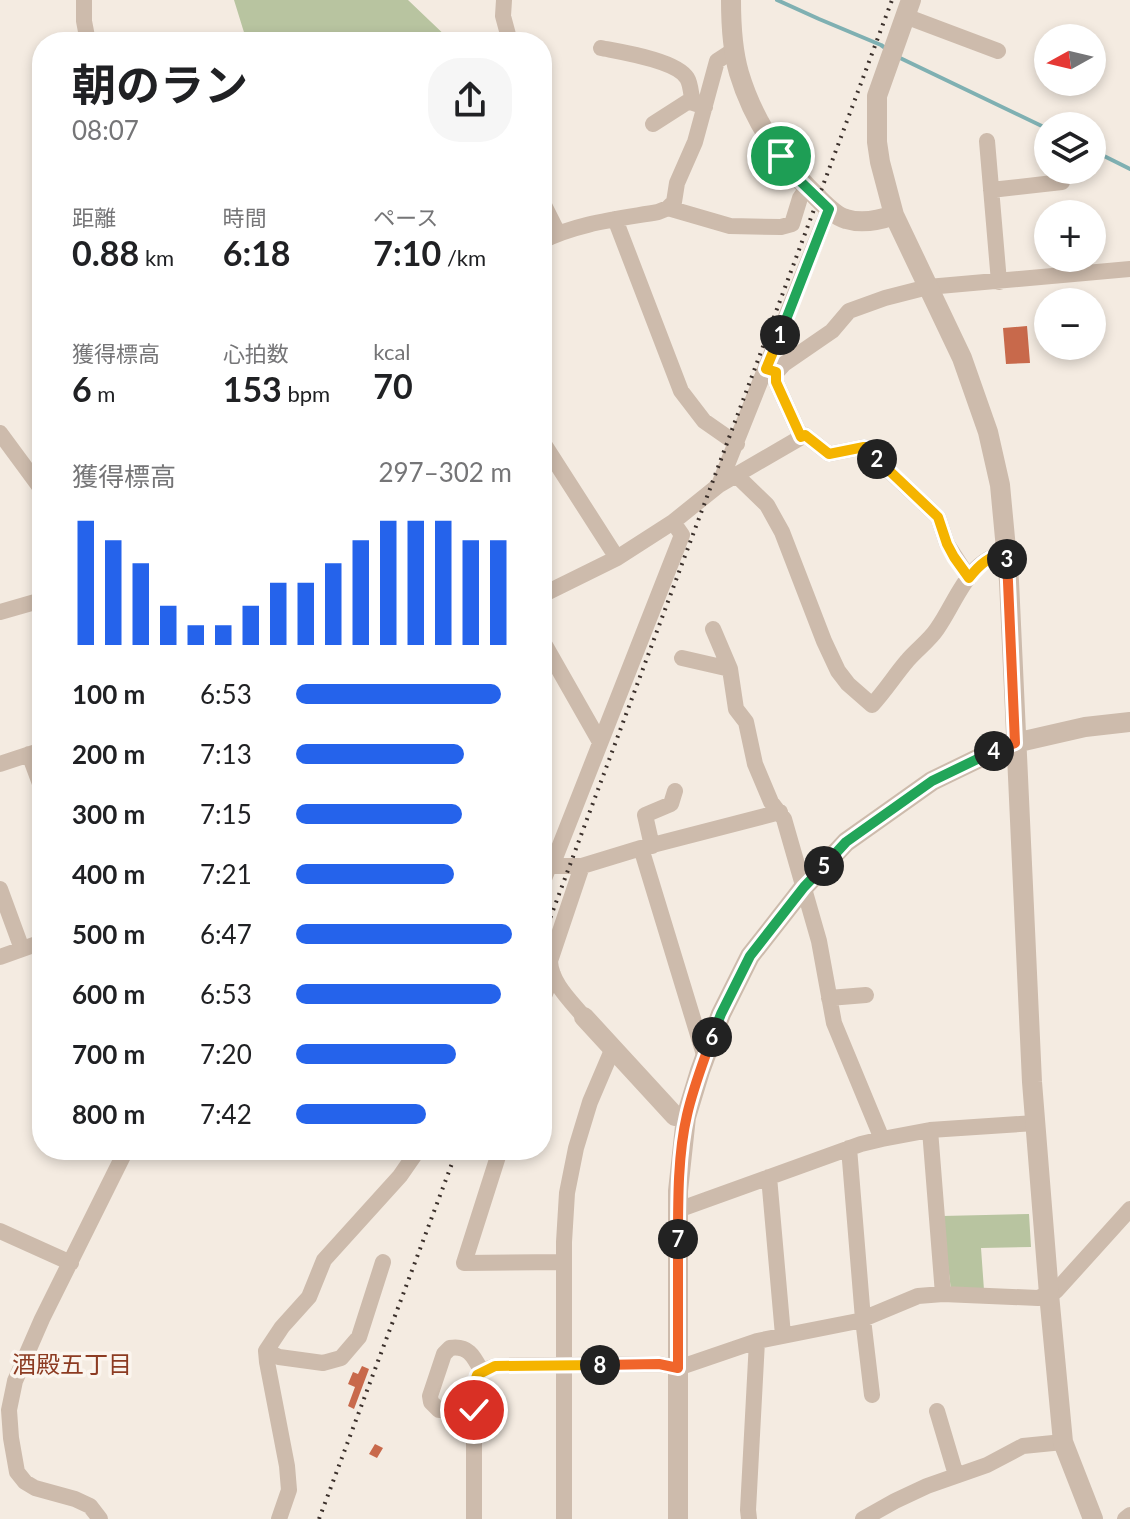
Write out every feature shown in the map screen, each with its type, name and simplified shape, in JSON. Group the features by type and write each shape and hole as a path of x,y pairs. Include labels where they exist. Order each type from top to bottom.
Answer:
{"street":[{"path":"84,0 86,32"},
{"path":"504,0 503,16 507,32"},
{"path":"731,0 731,31 739,74 763,129 781,156 807,188 845,219 879,220 894,215"},
{"path":"998,51 908,8 877,96 878,152 894,215 962,358 988,432 1000,485 1007,553 1035,1123 1049,1294 1063,1442 1093,1519"},
{"path":"601,48 672,66 687,77 698,103"},
{"path":"552,236 615,219 658,212 674,202 677,183 695,142 698,103 717,61 734,50"},
{"path":"653,124 698,103"},
{"path":"987,141 999,282"},
{"path":"991,190 1044,184"},
{"path":"668,208 730,226 781,227 792,224 800,198 807,188"},
{"path":"719,485 771,370 829,209"},
{"path":"615,219 681,391 704,421 737,444"},
{"path":"552,221 558,233"},
{"path":"771,370 832,331 849,311 885,298 928,287 1130,269"},
{"path":"771,370 801,437"},
{"path":"0,433 32,476"},
{"path":"552,590 617,558 673,522 719,485 805,435 829,454 864,447 938,517 947,544 969,578"},
{"path":"552,457 617,558"},
{"path":"736,475 767,505 782,532 838,671 872,705 909,658 937,629 957,593 979,566 999,554 1007,553"},
{"path":"552,861 682,535 673,522"},
{"path":"0,612 32,603"},
{"path":"713,629 730,669 736,709 746,722 755,764 771,802 784,819 819,941 834,1023 882,1139"},
{"path":"552,658 600,742"},
{"path":"682,658 730,669"},
{"path":"678,1519 678,1191 686,1117 721,1014 750,956 804,887 846,842 932,781 1015,743 1085,727 1130,722"},
{"path":"0,764 32,753"},
{"path":"675,791 671,804 645,815 646,847 705,1058"},
{"path":"552,866 582,866 780,812"},
{"path":"552,955 582,866"},
{"path":"0,889 22,949"},
{"path":"0,957 32,946"},
{"path":"553,974 562,991 584,1017 675,1116 686,1117"},
{"path":"829,998 866,995"},
{"path":"564,1519 567,1193 590,1102 613,1048"},
{"path":"678,1210 882,1139 930,1130 1035,1123"},
{"path":"930,1130 943,1294"},
{"path":"849,1148 872,1395"},
{"path":"100,1519 90,1506 25,1482 17,1472 9,1410 15,1381 42,1319 121,1160"},
{"path":"279,1519 289,1490 266,1351 282,1327 309,1297 324,1260 411,1160"},
{"path":"497,1160 464,1263 564,1262"},
{"path":"769,1177 783,1335"},
{"path":"474,1519 474,1384 477,1375 482,1372 495,1366 659,1364 678,1368 757,1341 863,1319 918,1296 943,1294 1038,1298 1056,1291 1130,1209"},
{"path":"0,1231 71,1263"},
{"path":"266,1351 279,1357 323,1363 341,1358 359,1337 383,1262"},
{"path":"749,1519 757,1341"},
{"path":"474,1410 439,1410 434,1407 430,1396 444,1354 450,1348 466,1349 472,1353 482,1372"},
{"path":"937,1411 956,1475"},
{"path":"863,1519 895,1501 987,1465 1023,1446 1063,1442"}],"green space":[{"path":"234,0 408,0 442,32 244,32"},
{"path":"1029,1214 1031,1247 981,1248 984,1290 951,1290 942,1216"}],"building":[{"path":"1027,326 1030,363 1006,364 1003,328"},
{"path":"362,1366 369,1369 354,1409 348,1406 355,1387 348,1384 353,1372 358,1374"},
{"path":"375,1444 383,1448 377,1458 369,1454"}],"waterway":[{"path":"777,0 888,50"},
{"path":"898,57 1034,122"},
{"path":"1106,157 1130,169"}],"railway":[{"path":"552,913 892,0"},
{"path":"319,1519 453,1160"}],"district":[{"name":"酒殿五丁目","path":"72,1363"}],"route":[{"path":"474,1410 477,1375 495,1366 659,1364 678,1368 678,1191 686,1117 721,1014 750,956 804,887 846,842 932,781 1015,743 1007,553 999,554 979,566 969,578 947,544 938,517 864,447 829,454 805,435 801,437 776,382 776,372 766,369 829,209 802,183 781,156"}]}
